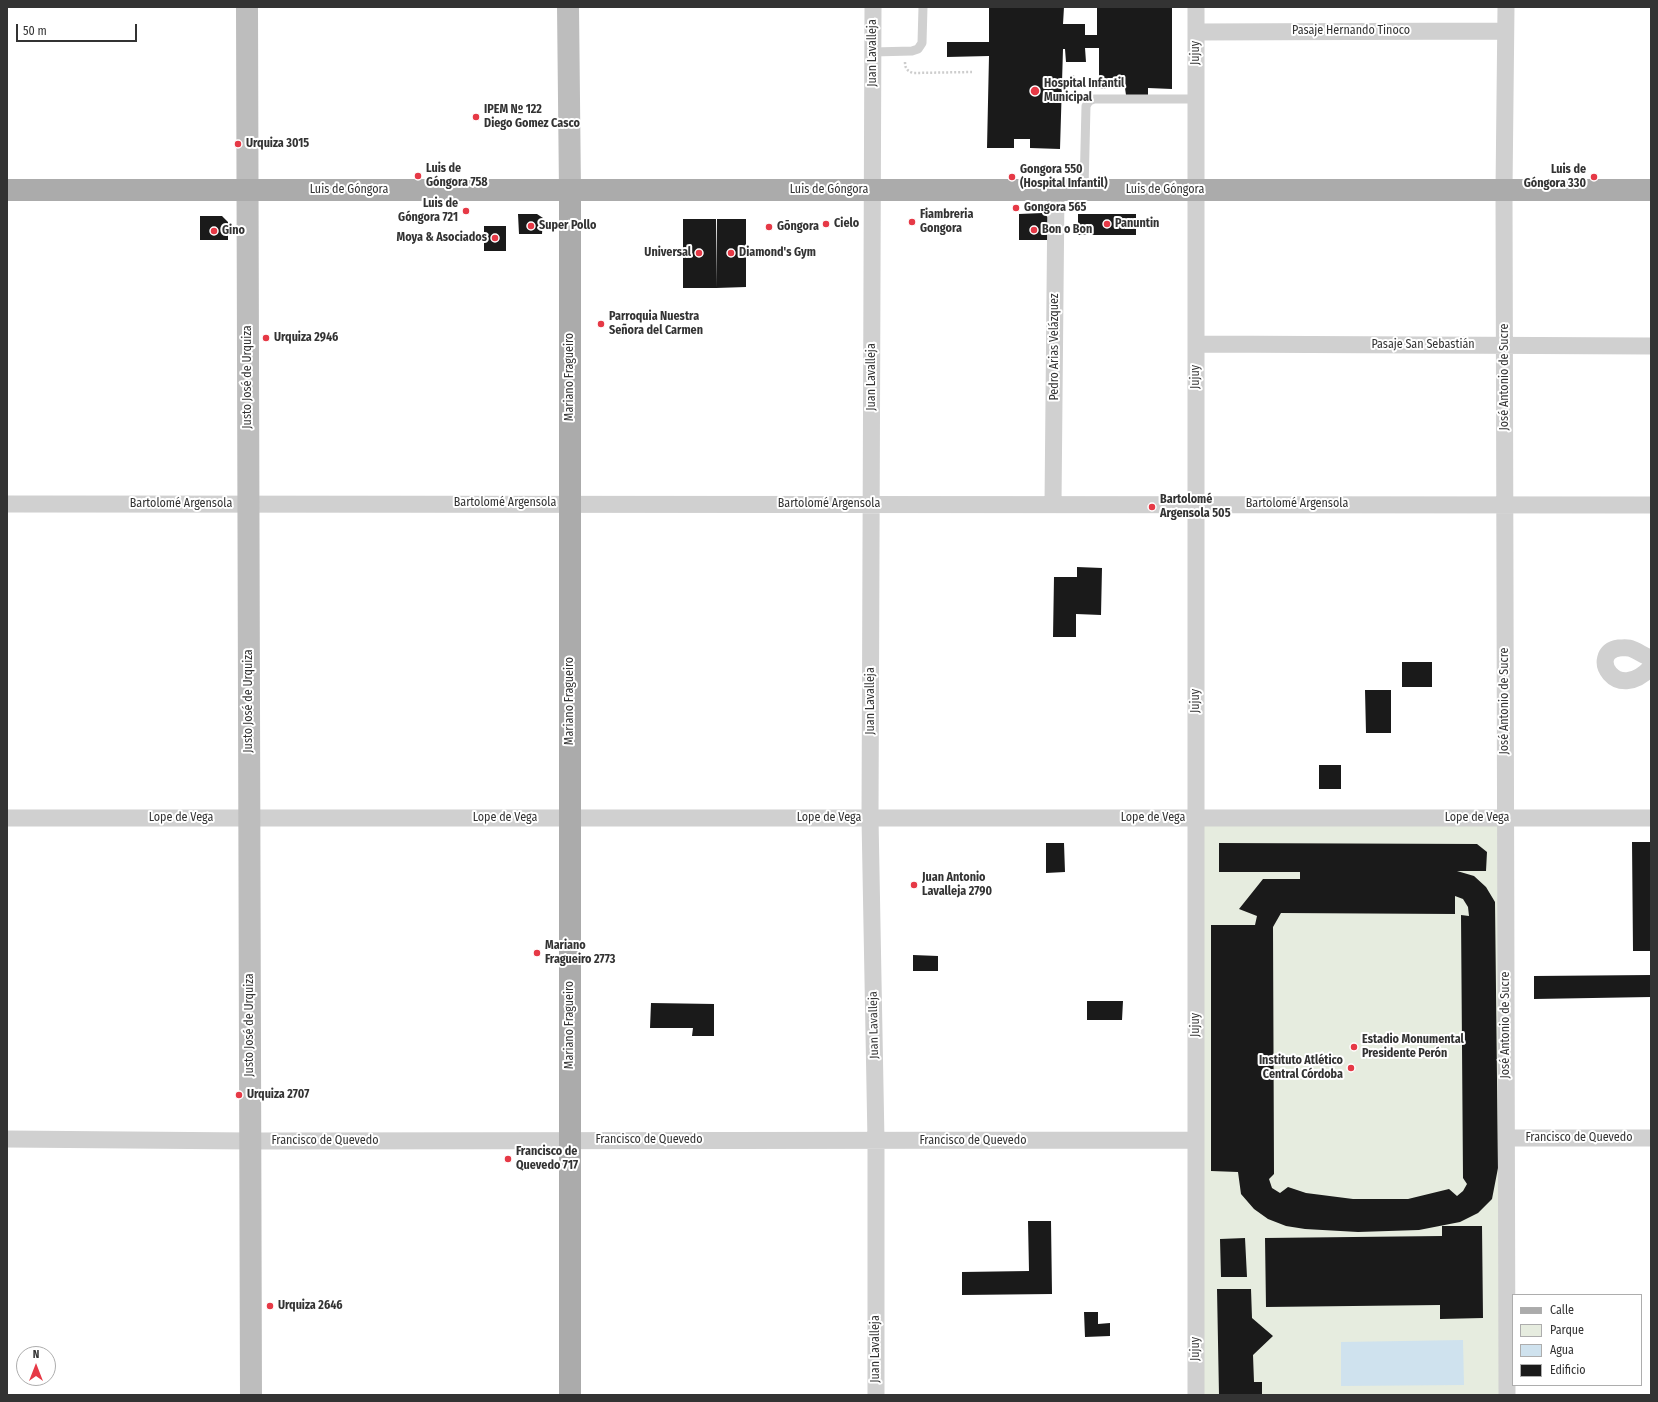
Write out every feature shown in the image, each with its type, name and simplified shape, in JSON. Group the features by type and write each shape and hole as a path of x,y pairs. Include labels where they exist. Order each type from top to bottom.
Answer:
{"main road":[{"name":"Luis de Góngora","path":"7,190 1651,190"},
{"name":"Mariano Fragueiro","path":"570,191 570,1395"}],"street":[{"name":"Justo José de Urquiza","path":"247,7 251,1395"},
{"name":"Mariano Fragueiro","path":"568,7 570,191"},
{"name":"Juan Lavalleja","path":"873,7 870,818 876,1141 876,1395"},
{"name":"Jujuy","path":"1196,7 1196,1395"},
{"name":"José Antonio de Sucre","path":"1506,7 1504,345 1507,1395"},
{"name":"Pasaje Hernando Tinoco","path":"1196,32 1505,30"},
{"name":"Pedro Arias Velázquez","path":"1054,504 1056,190"},
{"name":"Pasaje San Sebastián","path":"1196,344 1651,346"},
{"name":"Bartolomé Argensola","path":"7,504 570,503 1651,505"},
{"path":"1651,658 1631,648 1613,649 1607,655 1605,664 1608,673 1614,678 1624,681 1635,680 1651,667"},
{"name":"Lope de Vega","path":"7,818 1651,818"},
{"name":"Francisco de Quevedo","path":"1506,1138 1651,1138"},
{"name":"Francisco de Quevedo","path":"7,1139 251,1141 1195,1140"}],"lane":[{"path":"873,52 904,52 912,51 918,48 922,43 923,7"},
{"path":"1084,190 1086,106 1089,101 1094,99 1196,99"}],"path":[{"path":"904,52 905,67 908,71 913,73 972,72"},
{"path":"1073,74 1073,98 1075,101 1079,102 1089,101"}],"green space":[{"name":"Instituto Atlético Central Córdoba","path":"1196,818 1506,818 1507,1395 1196,1395"}],"water":[{"path":"1463,1340 1464,1385 1341,1386 1341,1342"}],"building":[{"path":"989,7 1064,7 1063,24 1085,24 1085,35 1097,35 1097,7 1172,7 1172,89 1148,88 1148,95 1126,95 1125,88 1099,89 1099,48 1085,48 1086,62 1066,62 1065,49 1063,49 1060,149 1030,148 1030,139 1014,139 1014,148 987,148 989,56 947,57 947,42 989,42"},
{"name":"Bon o Bon","path":"1043,213 1050,219 1049,240 1019,240 1019,214"},
{"name":"Super Pollo","path":"518,214 537,214 543,218 542,234 519,234"},
{"name":"Panuntin","path":"1078,214 1136,214 1136,235 1078,235"},
{"name":"Gino","path":"200,216 222,216 228,222 228,240 200,240"},
{"name":"Universal","path":"683,219 716,219 716,288 683,288"},
{"name":"Diamond's Gym","path":"717,219 746,219 746,287 716,288"},
{"name":"Moya & Asociados","path":"484,226 506,226 506,251 484,251"},
{"path":"1077,567 1102,568 1101,615 1076,614 1076,637 1053,637 1054,577 1077,577"},
{"path":"1402,662 1432,662 1432,687 1402,687"},
{"path":"1365,690 1391,690 1391,733 1366,733"},
{"path":"1319,765 1341,765 1341,789 1319,789"},
{"path":"1632,842 1651,842 1651,951 1633,951"},
{"path":"1046,843 1064,843 1065,872 1046,873"},
{"path":"1219,843 1477,844 1487,852 1486,871 1457,871 1474,876 1486,887 1495,902 1498,1168 1492,1199 1478,1213 1460,1222 1419,1230 1358,1232 1305,1229 1286,1226 1268,1219 1254,1209 1241,1194 1238,1172 1211,1171 1211,925 1255,925 1257,916 1239,909 1263,879 1300,879 1300,872 1219,872","holes":["1455,896 1463,899 1468,907 1469,916 1461,915 1463,1178 1467,1184 1463,1191 1457,1196 1449,1189 1408,1199 1353,1199 1306,1193 1288,1187 1280,1193 1272,1188 1269,1179 1274,1174 1273,927 1281,913 1455,914"]},
{"path":"913,955 938,956 938,971 913,971"},
{"path":"1651,975 1651,997 1534,999 1534,976"},
{"path":"1087,1001 1123,1001 1122,1020 1087,1020"},
{"path":"651,1003 714,1004 714,1036 692,1036 693,1028 650,1028"},
{"path":"1028,1221 1051,1221 1052,1294 962,1295 962,1272 1029,1271"},
{"path":"1442,1226 1482,1226 1483,1318 1440,1319 1440,1305 1266,1307 1265,1238 1442,1236"},
{"path":"1245,1238 1247,1277 1221,1277 1220,1239"},
{"path":"1217,1289 1251,1289 1252,1318 1273,1336 1253,1355 1254,1382 1262,1382 1262,1394 1219,1395"},
{"path":"1084,1312 1098,1312 1098,1324 1110,1323 1110,1336 1085,1337"}],"place":[{"name":"Hospital Infantil Municipal","path":"1035,91"},
{"name":"IPEM Nº 122 Diego Gomez Casco","path":"476,117"},
{"name":"Urquiza 3015","path":"238,144"},
{"name":"Luis de Góngora 758","path":"418,176"},
{"name":"Gongora 550 (Hospital Infantil)","path":"1012,177"},
{"name":"Luis de Góngora 330","path":"1594,177"},
{"name":"Gongora 565","path":"1016,208"},
{"name":"Luis de Góngora 721","path":"466,211"},
{"name":"Fiambreria Gongora","path":"912,222"},
{"name":"Cielo","path":"826,224"},
{"name":"Panuntin","path":"1107,224"},
{"name":"Super Pollo","path":"531,226"},
{"name":"Gōngora","path":"769,227"},
{"name":"Bon o Bon","path":"1034,230"},
{"name":"Gino","path":"214,231"},
{"name":"Moya & Asociados","path":"495,238"},
{"name":"Universal","path":"699,253"},
{"name":"Diamond's Gym","path":"731,253"},
{"name":"Parroquia Nuestra Señora del Carmen","path":"601,324"},
{"name":"Urquiza 2946","path":"266,338"},
{"name":"Bartolomé Argensola 505","path":"1152,507"},
{"name":"Juan Antonio Lavalleja 2790","path":"914,885"},
{"name":"Mariano Fragueiro 2773","path":"537,953"},
{"name":"Estadio Monumental Presidente Perón","path":"1354,1047"},
{"name":"Instituto Atlético Central Córdoba","path":"1351,1068"},
{"name":"Urquiza 2707","path":"239,1095"},
{"name":"Francisco de Quevedo 717","path":"508,1159"},
{"name":"Urquiza 2646","path":"270,1306"}]}
